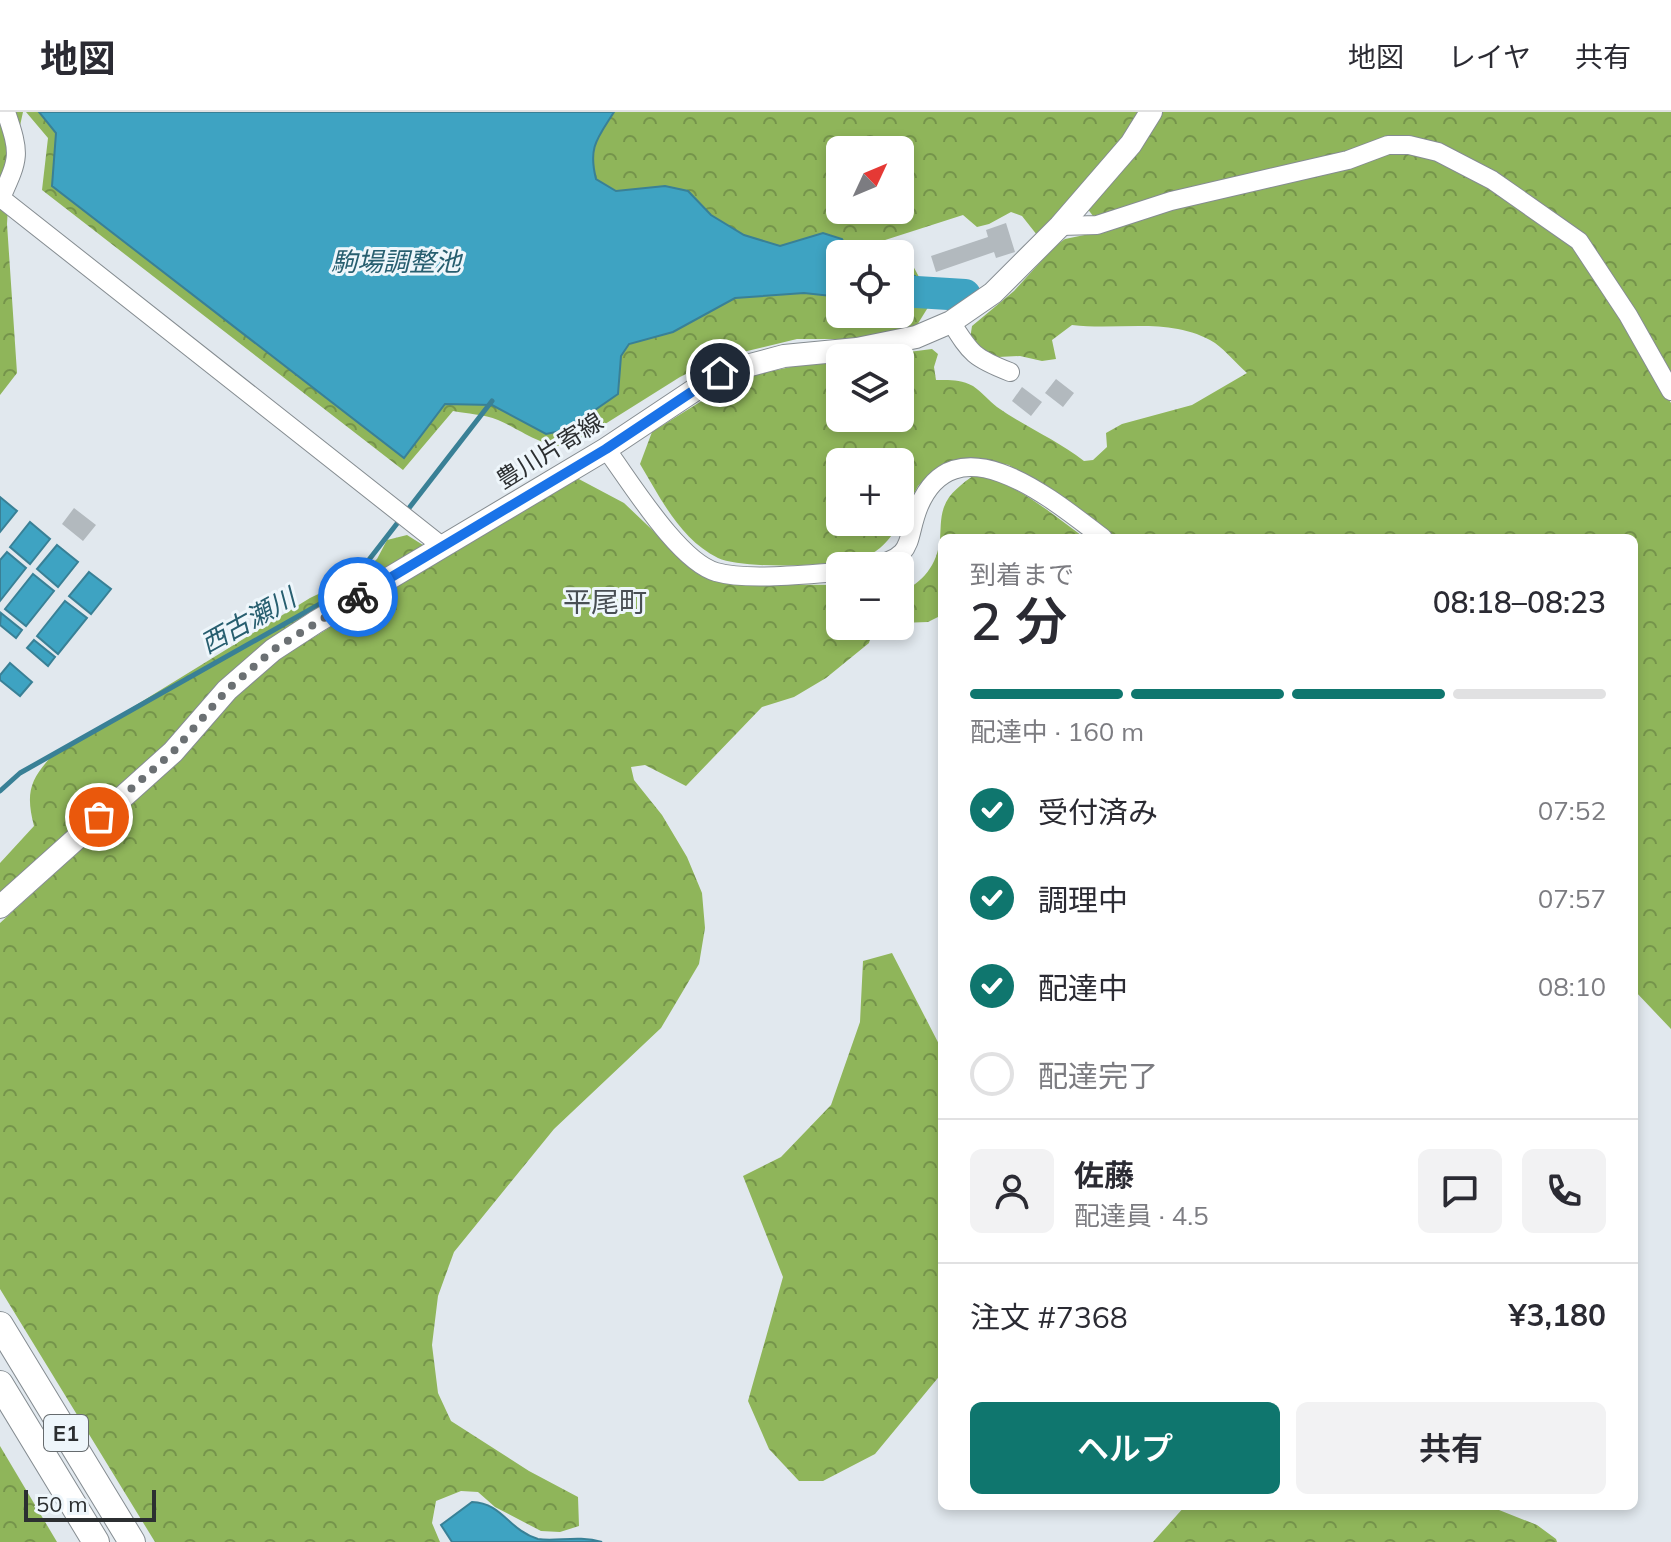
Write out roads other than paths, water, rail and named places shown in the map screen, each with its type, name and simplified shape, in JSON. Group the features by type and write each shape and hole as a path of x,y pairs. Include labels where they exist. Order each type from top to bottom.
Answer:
{"highway":[{"name":"E1","path":"0,1325 132,1542"},
{"name":"E1","path":"0,1384 96,1542"}],"main road":[{"name":"豊川片寄線","path":"0,907 173,752 227,690 273,650 316,622 606,449 720,373 784,356 857,349 916,337 951,322 993,293 1060,226 1131,144 1151,112"}],"street":[{"path":"6,112 17,144 17,156 0,199 443,547"},
{"path":"1060,226 1097,225 1171,201 1348,160 1388,145 1409,145 1438,152 1492,180 1579,241 1628,315 1671,391"},
{"path":"951,322 970,353 982,362 1010,372"},
{"path":"606,449 679,547 695,562 714,572 735,575 826,572"},
{"path":"904,552 926,492 941,477 978,466 1010,476 1049,498 1098,534"}],"water":[{"name":"駒場調整池","path":"39,112 614,112 596,144 593,159 596,179 616,191 665,186 688,191 711,215 744,235 780,246 823,233 843,240 826,240 826,295 804,293 735,298 673,332 629,344 621,356 618,394 566,430 546,434 492,405 445,404 404,458 52,186 56,133"},
{"path":"914,276 920,290 914,306"},
{"path":"937,282 967,288 964,301 932,298 927,289"},
{"path":"0,497 17,511 0,532"},
{"path":"30,522 50,539 30,564 10,547"},
{"path":"57,545 78,562 58,587 37,569"},
{"path":"7,552 26,568 0,601 0,560"},
{"path":"89,572 111,589 91,614 69,596"},
{"path":"33,574 54,591 26,626 5,609"},
{"path":"65,601 87,618 58,654 37,636"},
{"path":"1,613 22,630 16,638 0,625"},
{"path":"34,640 55,657 48,666 27,648"},
{"path":"10,663 32,682 20,696 0,680 0,675"},
{"path":"472,1502 491,1507 519,1530 538,1539 602,1542 452,1542 441,1525"}],"waterway":[{"path":"914,292 965,295"},
{"name":"西古瀬川","path":"0,791 20,773 334,596 361,570 492,401"}],"district":[{"name":"平尾町","path":"605,602"}]}
